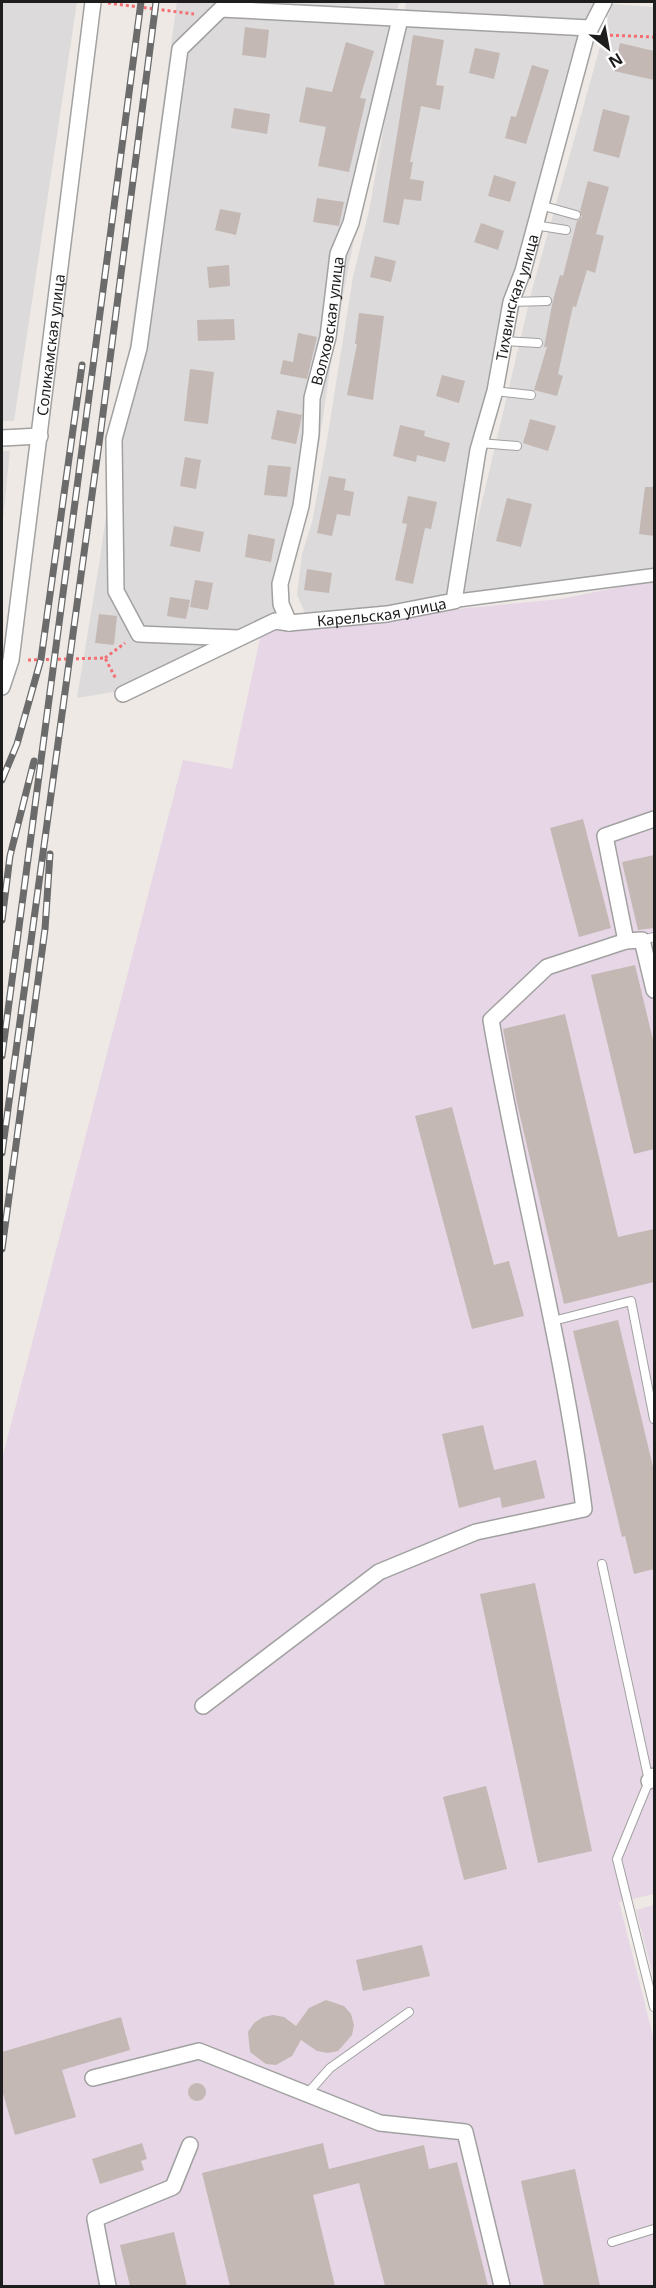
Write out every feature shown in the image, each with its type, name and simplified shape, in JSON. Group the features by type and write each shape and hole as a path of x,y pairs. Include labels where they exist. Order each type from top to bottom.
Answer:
{"street":[{"name":"Соликамская улица","path":"2,687 39,436 93,2"},
{"name":"Тихвинская улица","path":"454,601 480,442 495,391 511,302 523,270 538,204 590,28 604,2"},
{"path":"238,638 139,634 116,591 114,439 139,348 180,49 221,9 590,28"},
{"name":"Волховская улица","path":"289,623 281,604 280,584 301,506 311,434 312,398 328,337 338,254 351,223 400,19"},
{"path":"2,438 39,436"},
{"name":"Карельская улица","path":"123,694 275,621 289,623 387,614 454,601 654,575"},
{"path":"626,941 605,836 654,819"},
{"path":"203,1706 379,1572 476,1533 584,1509 553,1321 511,1137 491,1020 547,967 626,941 648,938 654,990"},
{"path":"93,2078 199,2051 380,2123 465,2132 502,2286"},
{"path":"108,2286 95,2219 174,2187 190,2145"}],"lane":[{"path":"538,204 576,215"},
{"path":"533,225 566,230"},
{"path":"511,302 547,301"},
{"path":"504,341 538,343"},
{"path":"495,391 531,395"},
{"path":"480,442 517,446"},
{"path":"553,1321 631,1301 654,1419"},
{"path":"602,1564 652,1779 617,1858 654,2007"},
{"path":"307,2094 330,2068 410,2012"},
{"path":"612,2242 654,2229"}],"path":[{"path":"6,660 105,658 139,634"},
{"path":"105,658 123,694"}],"shaded area":[{"path":"2,2 77,2 14,421 2,421"},
{"path":"177,2 399,2 333,349 319,444 288,582 290,614 119,691 77,698 100,559"},
{"path":"406,2 603,3 521,302 453,599 404,609 306,615 297,595 302,554 312,522 353,277 369,211"},
{"path":"612,4 654,7 654,571 459,599 532,290"},
{"path":"2,451 10,451 2,529"},
{"path":"654,580 654,1894 619,1902 654,2040 654,2286 2,2286 2,1459 183,760 232,769 261,634 285,625 399,618 457,609 561,599"},
{"path":"654,1905 654,1979 636,1910"}],"building":[{"path":"245,27 269,30 266,58 242,55"},
{"path":"413,35 444,40 436,85 444,86 440,110 421,106 410,162 413,162 410,179 424,181 421,201 404,199 399,225 383,222"},
{"path":"346,42 374,51 360,98 366,99 349,172 318,166 326,127 299,122 306,87 332,92"},
{"path":"620,43 654,51 654,80 614,71"},
{"path":"475,48 500,53 494,79 469,73"},
{"path":"532,65 549,70 526,144 505,138 511,116 516,117"},
{"path":"234,108 270,114 267,134 231,128"},
{"path":"603,109 630,116 619,158 593,151"},
{"path":"494,175 516,182 510,202 488,196"},
{"path":"588,181 609,187 596,234 604,236 595,273 587,270 576,307 573,306 558,374 563,376 557,396 534,390 547,347 544,347 553,300 560,275 563,276 577,221 582,217 580,211"},
{"path":"317,198 344,202 339,226 313,222"},
{"path":"220,209 241,213 236,235 215,230"},
{"path":"481,223 504,231 498,250 474,242"},
{"path":"375,256 396,261 391,282 370,277"},
{"path":"229,265 230,286 209,288 207,267"},
{"path":"359,313 384,316 373,400 347,395 357,344 355,344"},
{"path":"234,319 235,340 198,341 197,320"},
{"path":"298,333 317,337 307,379 280,374 283,360 293,362"},
{"path":"190,369 214,372 208,424 184,421"},
{"path":"442,375 465,381 459,403 436,396"},
{"path":"277,410 302,415 296,444 271,439"},
{"path":"530,419 556,426 548,451 523,443"},
{"path":"400,425 425,431 424,436 450,443 445,462 417,455 416,462 393,456"},
{"path":"185,457 201,460 196,489 180,486"},
{"path":"268,465 291,467 287,497 264,495"},
{"path":"329,476 346,479 344,490 354,492 350,516 337,514 332,536 317,533"},
{"path":"645,487 654,487 654,536 639,534"},
{"path":"408,496 437,502 431,529 425,528 413,584 395,580 407,524 402,523"},
{"path":"507,498 532,504 521,547 496,541"},
{"path":"174,526 204,532 200,552 170,546"},
{"path":"248,534 275,539 271,562 245,557"},
{"path":"307,569 332,573 329,593 304,590"},
{"path":"195,580 213,583 208,610 190,607"},
{"path":"170,597 190,600 186,619 167,616"},
{"path":"99,614 117,616 114,645 95,643"},
{"path":"583,819 611,928 579,937 550,828"},
{"path":"654,855 654,928 638,930 622,862"},
{"path":"635,965 654,1044 654,1149 634,1154 591,975"},
{"path":"565,1014 618,1237 654,1229 654,1282 564,1304 517,1103 503,1029"},
{"path":"452,1107 494,1265 509,1261 524,1316 472,1329 415,1116"},
{"path":"618,1320 654,1471 654,1569 634,1574 625,1536 622,1537 573,1331"},
{"path":"483,1425 494,1470 536,1460 545,1498 502,1508 500,1497 459,1508 442,1434"},
{"path":"535,1583 592,1851 538,1863 480,1594"},
{"path":"486,1786 507,1869 464,1880 443,1797"},
{"path":"422,1945 430,1976 363,1991 356,1960"},
{"path":"326,2000 344,2006 351,2014 354,2025 352,2035 338,2051 328,2053 317,2051 301,2040 292,2056 276,2065 266,2064 250,2052 248,2032 254,2023 263,2017 273,2015 284,2017 296,2026 309,2008"},
{"path":"121,2017 130,2050 62,2070 76,2117 15,2135 2,2090 2,2052"},
{"path":"197,2083 203,2086 206,2092 203,2098 197,2101 191,2098 188,2092 191,2086"},
{"path":"142,2143 147,2159 141,2161 144,2170 100,2184 92,2159"},
{"path":"323,2143 329,2169 424,2145 429,2169 457,2162 488,2286 385,2286 359,2183 313,2195 335,2286 230,2286 202,2173"},
{"path":"575,2169 600,2286 544,2286 521,2181"},
{"path":"174,2232 187,2286 130,2286 120,2245"}],"railway":[{"path":"2,1056 141,2"},
{"path":"2,1153 101,429 156,2"},
{"path":"2,780 17,744 41,659 82,365"},
{"path":"2,920 10,856 34,761"},
{"path":"2,1249 45,929 50,854"}]}
